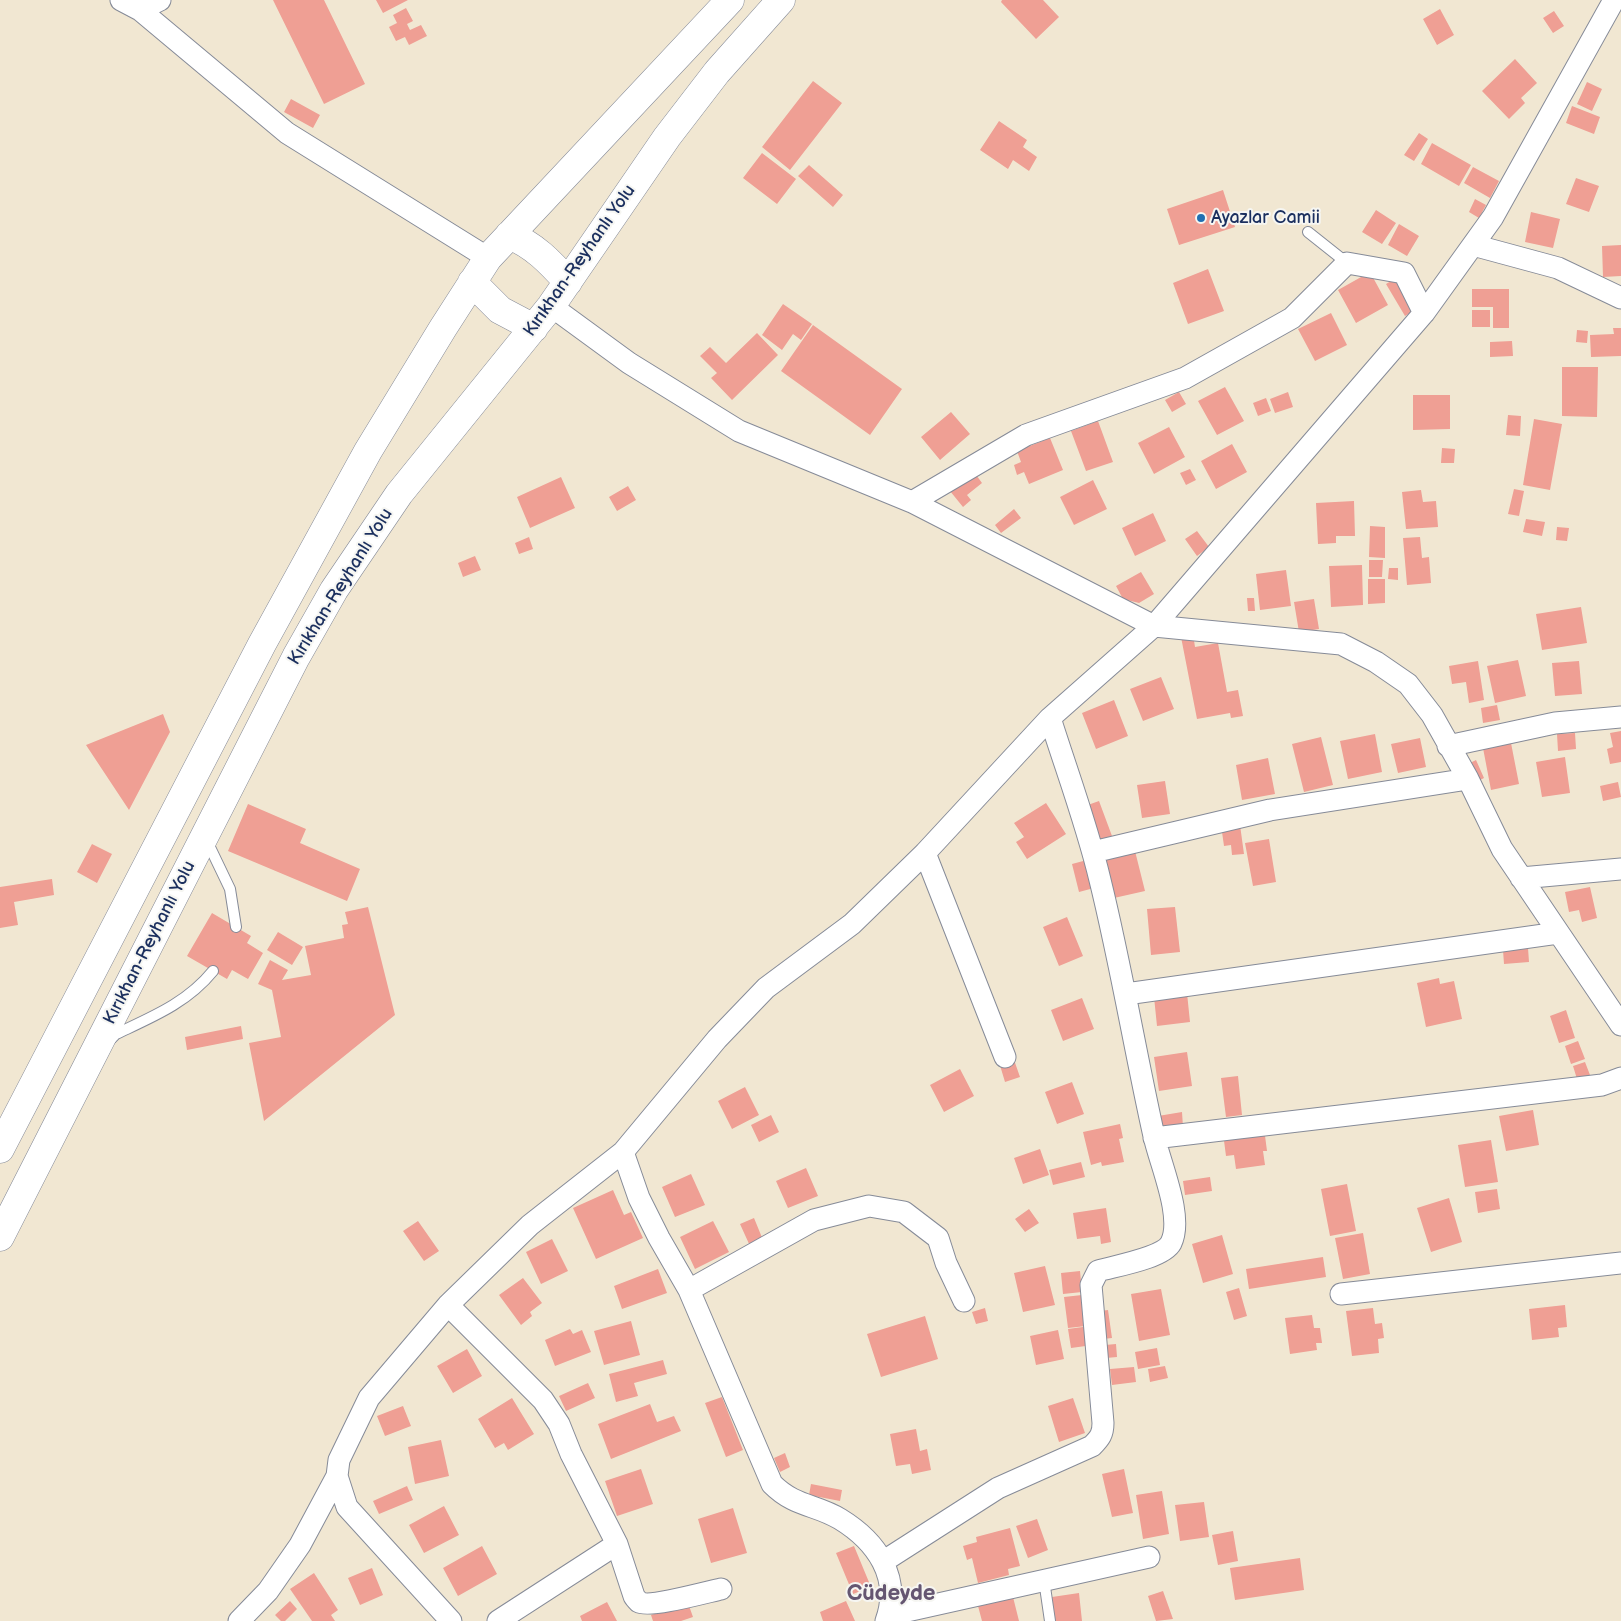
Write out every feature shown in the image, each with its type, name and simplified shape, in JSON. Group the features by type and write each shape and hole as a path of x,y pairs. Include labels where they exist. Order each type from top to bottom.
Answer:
{"highway":[{"name":"Kırıkhan-Reyhanlı Yolu","path":"0,1149 262,644 326,526 406,387 472,282 488,258 509,235 730,0"},
{"name":"Kırıkhan-Reyhanlı Yolu","path":"0,1237 296,657 369,535 431,452 551,306 667,137 717,72 781,0"},
{"path":"509,235 525,242 539,252 568,282"},
{"path":"472,282 500,310 534,328"}],"street":[{"path":"121,0 138,5 287,133 488,258"},
{"path":"138,5 160,0"},
{"path":"239,1621 268,1592 300,1545 336,1476 339,1460 369,1398 448,1305 530,1226 623,1152 717,1039 766,988 852,924 925,853 1050,718 1154,626 1424,313 1493,217 1614,0"},
{"path":"1473,245 1558,268 1621,298"},
{"path":"912,502 1026,435 1185,378 1292,318 1347,263 1404,273 1424,313"},
{"path":"551,306 629,363 739,431 912,502 1154,626 1340,644 1376,662 1408,684 1432,715 1468,779 1502,850 1621,1026"},
{"path":"1448,746 1555,723 1621,717"},
{"path":"884,1561 998,1488 1092,1446 1099,1439 1103,1433 1103,1423 1091,1285 1093,1278 1098,1271 1159,1253 1170,1244 1176,1229 1174,1211 1154,1138 1126,994 1093,852 1050,718"},
{"path":"1093,852 1270,810 1468,779"},
{"path":"925,853 1005,1057"},
{"path":"1520,878 1621,869"},
{"path":"1126,994 1558,933"},
{"path":"1154,1138 1602,1085 1621,1078"},
{"path":"623,1152 639,1198 659,1238 689,1290 772,1484 792,1500 839,1518 863,1536 884,1561 890,1596 887,1618 1149,1557"},
{"path":"689,1290 814,1220 869,1206 904,1212 938,1238 946,1263 964,1301"},
{"path":"1341,1294 1621,1263"},
{"path":"448,1305 543,1400 559,1424 571,1454 618,1544 634,1596 639,1602 646,1604 666,1601 721,1588"},
{"path":"336,1476 347,1507 451,1621"},
{"path":"498,1621 618,1544"}],"lane":[{"path":"1308,232 1347,263"},
{"path":"205,836 230,889 236,926"},
{"path":"91,1057 116,1034 173,1008 201,986 213,971"},
{"path":"1044,1580 1050,1621"}],"building":[{"path":"273,0 324,0 365,84 324,104"},
{"path":"376,0 408,0 383,13"},
{"path":"1002,0 1043,0 1059,17 1036,39 1001,2"},
{"path":"406,8 413,21 407,24 410,30 421,25 427,36 409,45 405,37 396,41 389,27 397,23 393,15"},
{"path":"1440,9 1454,35 1437,45 1423,19"},
{"path":"1554,11 1564,26 1553,33 1543,18"},
{"path":"1515,59 1537,83 1521,98 1525,103 1509,119 1482,91"},
{"path":"813,81 842,103 790,170 762,147"},
{"path":"1587,82 1602,89 1592,111 1577,104"},
{"path":"291,99 320,115 313,128 284,112"},
{"path":"1572,106 1600,117 1594,134 1566,123"},
{"path":"999,121 1027,140 1023,147 1037,157 1029,171 1013,160 1008,169 980,150"},
{"path":"1419,133 1428,139 1414,161 1404,155"},
{"path":"1432,143 1471,165 1459,186 1421,164"},
{"path":"762,153 796,179 777,204 743,178"},
{"path":"809,165 843,195 833,207 798,176"},
{"path":"1473,167 1499,181 1490,198 1464,183"},
{"path":"1576,178 1599,186 1589,212 1566,204"},
{"name":"Ayazlar Camii","path":"1223,190 1235,227 1179,245 1167,209"},
{"path":"1475,199 1486,205 1479,218 1469,212"},
{"path":"1376,210 1396,223 1382,244 1362,232"},
{"path":"1531,212 1560,219 1553,248 1525,242"},
{"path":"1399,224 1419,236 1407,256 1388,245"},
{"path":"1621,245 1621,276 1603,277 1602,246"},
{"path":"1208,269 1224,311 1188,324 1173,283"},
{"path":"1370,272 1388,305 1356,323 1338,290"},
{"path":"1398,277 1417,309 1405,316 1386,284"},
{"path":"1472,289 1509,289 1509,328 1493,328 1493,307 1472,307"},
{"path":"783,304 812,324 801,340 793,334 782,350 762,335"},
{"path":"1472,310 1490,310 1490,327 1472,327"},
{"path":"1331,313 1347,345 1315,361 1298,329"},
{"path":"813,325 902,389 870,435 781,371"},
{"path":"1613,328 1621,328 1621,356 1591,357 1590,335 1614,334"},
{"path":"1577,330 1588,331 1587,343 1576,342"},
{"path":"757,333 778,355 732,400 711,378 717,373 700,356 710,347 726,363"},
{"path":"1512,341 1513,356 1490,357 1490,342"},
{"path":"1562,367 1598,367 1597,417 1562,416"},
{"path":"1225,387 1244,421 1217,435 1198,401"},
{"path":"1179,392 1186,404 1172,412 1165,400"},
{"path":"1288,392 1293,407 1275,413 1270,399"},
{"path":"1413,395 1450,395 1450,429 1413,430"},
{"path":"1266,398 1271,411 1258,416 1253,403"},
{"path":"951,412 970,434 940,460 921,437"},
{"path":"1508,415 1521,416 1520,436 1506,435"},
{"path":"1534,419 1562,424 1550,490 1523,485"},
{"path":"1098,421 1113,462 1086,471 1071,431"},
{"path":"1169,427 1185,457 1154,474 1138,443"},
{"path":"1050,438 1063,470 1029,484 1024,472 1017,475 1014,465 1021,462 1017,451"},
{"path":"1232,444 1247,472 1216,489 1201,461"},
{"path":"1442,448 1455,449 1454,463 1441,463"},
{"path":"1190,469 1196,480 1186,485 1180,473"},
{"path":"974,472 982,483 967,495 971,500 963,507 950,491"},
{"path":"561,477 575,508 530,528 517,497"},
{"path":"1093,480 1107,509 1074,525 1060,497"},
{"path":"628,486 636,500 617,511 609,497"},
{"path":"1514,489 1524,491 1519,516 1508,514"},
{"path":"1421,490 1423,502 1436,501 1438,527 1406,529 1402,492"},
{"path":"1354,501 1355,536 1336,536 1336,543 1318,544 1316,503"},
{"path":"1014,509 1021,518 1001,533 995,525"},
{"path":"1153,513 1166,541 1135,556 1122,528"},
{"path":"1526,519 1545,522 1542,536 1523,532"},
{"path":"1370,526 1385,527 1385,558 1369,557"},
{"path":"1557,527 1569,528 1567,541 1556,540"},
{"path":"1197,531 1209,547 1197,556 1185,539"},
{"path":"529,537 533,549 519,554 515,543"},
{"path":"1420,537 1422,558 1429,557 1431,583 1407,585 1403,538"},
{"path":"475,556 481,570 463,577 458,563"},
{"path":"1369,560 1383,560 1382,577 1369,577"},
{"path":"1362,565 1363,605 1331,607 1329,566"},
{"path":"1389,568 1398,568 1398,580 1388,579"},
{"path":"1286,570 1291,606 1260,610 1256,574"},
{"path":"1141,572 1154,594 1139,603 1123,599 1116,586"},
{"path":"1368,579 1385,579 1385,603 1368,604"},
{"path":"1247,598 1254,598 1255,611 1248,611"},
{"path":"1314,599 1319,629 1299,632 1294,602"},
{"path":"1581,607 1587,643 1542,650 1536,614"},
{"path":"1193,634 1195,647 1218,643 1227,692 1238,690 1243,716 1231,718 1230,713 1197,719 1181,637"},
{"path":"1518,660 1526,696 1495,703 1487,666"},
{"path":"1478,661 1484,700 1469,703 1466,682 1452,684 1449,666"},
{"path":"1579,661 1582,694 1555,696 1552,663"},
{"path":"1161,677 1174,709 1143,721 1130,689"},
{"path":"1114,700 1128,736 1096,749 1082,713"},
{"path":"1497,705 1500,720 1483,723 1481,708"},
{"path":"163,714 170,732 129,810 86,745"},
{"path":"1621,731 1621,762 1610,764 1607,749 1613,747 1610,733"},
{"path":"1575,733 1576,749 1558,751 1557,734"},
{"path":"1375,734 1382,772 1348,779 1340,741"},
{"path":"1321,737 1333,785 1304,792 1292,744"},
{"path":"1420,738 1426,767 1398,773 1391,744"},
{"path":"1511,743 1519,784 1491,790 1483,748"},
{"path":"1565,757 1570,793 1542,797 1536,762"},
{"path":"1268,758 1275,794 1242,800 1236,765"},
{"path":"1476,760 1484,778 1474,783 1466,765"},
{"path":"1165,781 1170,814 1142,818 1137,785"},
{"path":"1618,782 1621,797 1603,801 1600,786"},
{"path":"1099,801 1112,836 1098,842 1085,806"},
{"path":"1046,803 1066,834 1027,859 1016,842 1024,837 1014,823"},
{"path":"248,804 306,829 300,843 360,869 347,901 228,851"},
{"path":"1240,825 1244,854 1232,855 1231,845 1224,846 1222,832"},
{"path":"1269,839 1276,882 1253,886 1245,843"},
{"path":"92,844 112,854 97,883 77,872"},
{"path":"1135,851 1145,891 1114,898 1104,858"},
{"path":"1087,860 1094,888 1079,892 1072,864"},
{"path":"52,879 54,895 14,902 18,925 0,928 0,887"},
{"path":"1590,887 1597,918 1582,922 1579,910 1569,912 1565,892"},
{"path":"368,907 395,1015 264,1121 249,1043 281,1037 272,990 258,984 270,960 288,970 282,980 311,975 305,946 344,938 342,925 348,924 345,912"},
{"path":"1175,907 1180,952 1151,955 1147,909"},
{"path":"212,913 251,936 247,943 263,953 248,979 232,970 227,979 187,956"},
{"path":"1067,917 1083,956 1059,966 1043,927"},
{"path":"278,932 303,947 292,965 267,950"},
{"path":"1528,948 1529,962 1504,964 1503,950"},
{"path":"1439,978 1440,984 1454,981 1462,1019 1426,1027 1417,983"},
{"path":"1187,993 1190,1022 1157,1026 1154,997"},
{"path":"1082,998 1094,1029 1063,1041 1051,1010"},
{"path":"1566,1010 1575,1038 1559,1043 1550,1016"},
{"path":"241,1026 243,1039 187,1050 185,1037"},
{"path":"1578,1041 1585,1059 1571,1064 1565,1046"},
{"path":"1187,1052 1192,1086 1159,1091 1154,1057"},
{"path":"1013,1057 1020,1077 1005,1082 999,1062"},
{"path":"1585,1062 1590,1075 1577,1079 1573,1066"},
{"path":"960,1069 974,1096 944,1112 930,1085"},
{"path":"1238,1076 1242,1115 1226,1117 1221,1078"},
{"path":"1072,1082 1084,1114 1057,1124 1045,1092"},
{"path":"745,1087 759,1115 732,1129 718,1101"},
{"path":"1533,1110 1539,1145 1506,1151 1499,1116"},
{"path":"1182,1112 1183,1127 1160,1130 1158,1116"},
{"path":"771,1115 779,1132 759,1142 751,1125"},
{"path":"1120,1124 1123,1138 1119,1139 1124,1162 1102,1166 1101,1162 1091,1165 1083,1132"},
{"path":"1264,1128 1267,1151 1263,1151 1265,1165 1236,1169 1234,1155 1226,1156 1223,1133"},
{"path":"1491,1140 1498,1182 1465,1187 1458,1145"},
{"path":"1040,1149 1049,1175 1023,1184 1014,1158"},
{"path":"1081,1162 1085,1177 1053,1185 1049,1170"},
{"path":"806,1168 818,1196 788,1208 776,1181"},
{"path":"691,1174 705,1205 675,1217 662,1187"},
{"path":"1210,1177 1212,1191 1185,1195 1183,1181"},
{"path":"1347,1184 1356,1231 1330,1236 1321,1189"},
{"path":"1497,1189 1500,1209 1478,1213 1475,1192"},
{"path":"613,1190 624,1215 631,1212 643,1238 596,1259 573,1208"},
{"path":"1449,1198 1462,1242 1431,1252 1417,1208"},
{"path":"1106,1208 1111,1242 1101,1244 1100,1236 1077,1239 1073,1213"},
{"path":"1029,1209 1039,1223 1025,1232 1015,1219"},
{"path":"754,1218 763,1240 750,1246 740,1224"},
{"path":"418,1221 439,1251 424,1261 403,1231"},
{"path":"713,1221 729,1252 695,1269 680,1237"},
{"path":"1363,1233 1370,1274 1343,1279 1335,1238"},
{"path":"1222,1235 1233,1274 1203,1283 1192,1244"},
{"path":"552,1239 568,1271 541,1284 526,1252"},
{"path":"1323,1257 1326,1277 1249,1289 1246,1269"},
{"path":"1045,1266 1055,1305 1023,1312 1014,1273"},
{"path":"658,1269 667,1293 622,1309 614,1286"},
{"path":"1080,1271 1082,1292 1063,1294 1061,1273"},
{"path":"523,1278 542,1303 530,1312 532,1316 521,1325 499,1295"},
{"path":"1239,1288 1247,1316 1234,1320 1226,1292"},
{"path":"1161,1289 1170,1335 1139,1341 1131,1294"},
{"path":"1082,1295 1086,1326 1068,1328 1064,1297"},
{"path":"1565,1305 1567,1327 1558,1328 1559,1337 1532,1340 1529,1309"},
{"path":"985,1308 988,1321 976,1324 972,1312"},
{"path":"1373,1308 1375,1324 1382,1323 1384,1338 1378,1339 1379,1353 1352,1356 1346,1311"},
{"path":"1108,1310 1112,1338 1103,1339 1100,1311"},
{"path":"1312,1315 1314,1328 1320,1328 1322,1343 1316,1343 1317,1350 1290,1354 1285,1318"},
{"path":"925,1316 938,1359 881,1377 867,1334"},
{"path":"631,1321 640,1355 604,1365 594,1331"},
{"path":"1090,1326 1093,1345 1071,1348 1068,1329"},
{"path":"570,1329 573,1334 582,1330 591,1352 555,1366 545,1340"},
{"path":"1058,1330 1064,1359 1036,1365 1030,1336"},
{"path":"1116,1344 1117,1357 1106,1358 1105,1345"},
{"path":"1157,1348 1160,1365 1138,1369 1135,1352"},
{"path":"467,1349 482,1376 453,1393 437,1366"},
{"path":"663,1360 667,1374 634,1383 638,1396 616,1402 609,1374"},
{"path":"1165,1366 1168,1378 1150,1382 1148,1369"},
{"path":"1134,1367 1136,1382 1112,1385 1110,1369"},
{"path":"588,1383 595,1398 566,1411 559,1396"},
{"path":"722,1397 743,1450 726,1457 705,1403"},
{"path":"512,1398 534,1434 508,1450 504,1443 495,1448 478,1419"},
{"path":"1073,1398 1085,1433 1059,1442 1048,1406"},
{"path":"650,1404 657,1422 674,1416 681,1431 611,1459 598,1424"},
{"path":"403,1406 411,1426 385,1436 377,1416"},
{"path":"916,1429 920,1451 927,1449 931,1470 912,1474 910,1464 896,1466 890,1434"},
{"path":"441,1440 449,1476 415,1484 408,1447"},
{"path":"785,1453 790,1467 780,1472 774,1458"},
{"path":"641,1469 653,1504 617,1516 605,1481"},
{"path":"1124,1469 1133,1513 1112,1517 1102,1474"},
{"path":"811,1484 842,1490 840,1501 809,1495"},
{"path":"407,1486 413,1500 379,1514 373,1501"},
{"path":"1162,1491 1169,1534 1143,1539 1136,1495"},
{"path":"1204,1502 1209,1537 1180,1541 1175,1505"},
{"path":"444,1506 459,1535 424,1553 409,1525"},
{"path":"733,1508 747,1553 711,1563 698,1519"},
{"path":"1037,1519 1048,1550 1028,1558 1016,1526"},
{"path":"1010,1528 1020,1566 1008,1569 1009,1575 978,1583 972,1558 967,1560 963,1546 977,1542 976,1537"},
{"path":"1233,1531 1238,1561 1218,1565 1212,1535"},
{"path":"482,1546 497,1574 458,1596 443,1568"},
{"path":"854,1546 871,1587 853,1594 836,1553"},
{"path":"1300,1558 1304,1590 1235,1600 1230,1568"},
{"path":"372,1568 383,1595 360,1605 348,1578"},
{"path":"314,1573 338,1610 331,1615 335,1621 312,1621 290,1589"},
{"path":"1163,1591 1173,1619 1156,1621 1148,1596"},
{"path":"1079,1593 1082,1621 1055,1621 1052,1597"},
{"path":"1013,1597 1019,1621 982,1621 978,1606"},
{"path":"290,1601 297,1609 285,1621 281,1621 275,1615"},
{"path":"846,1601 855,1621 823,1621 820,1612"},
{"path":"607,1602 617,1621 582,1621 580,1616"},
{"path":"688,1603 693,1617 681,1621 653,1621 651,1615"}],"place":[{"name":"Ayazlar Camii","path":"1201,218"}],"district":[{"name":"Cüdeyde","path":"891,1594"}]}
